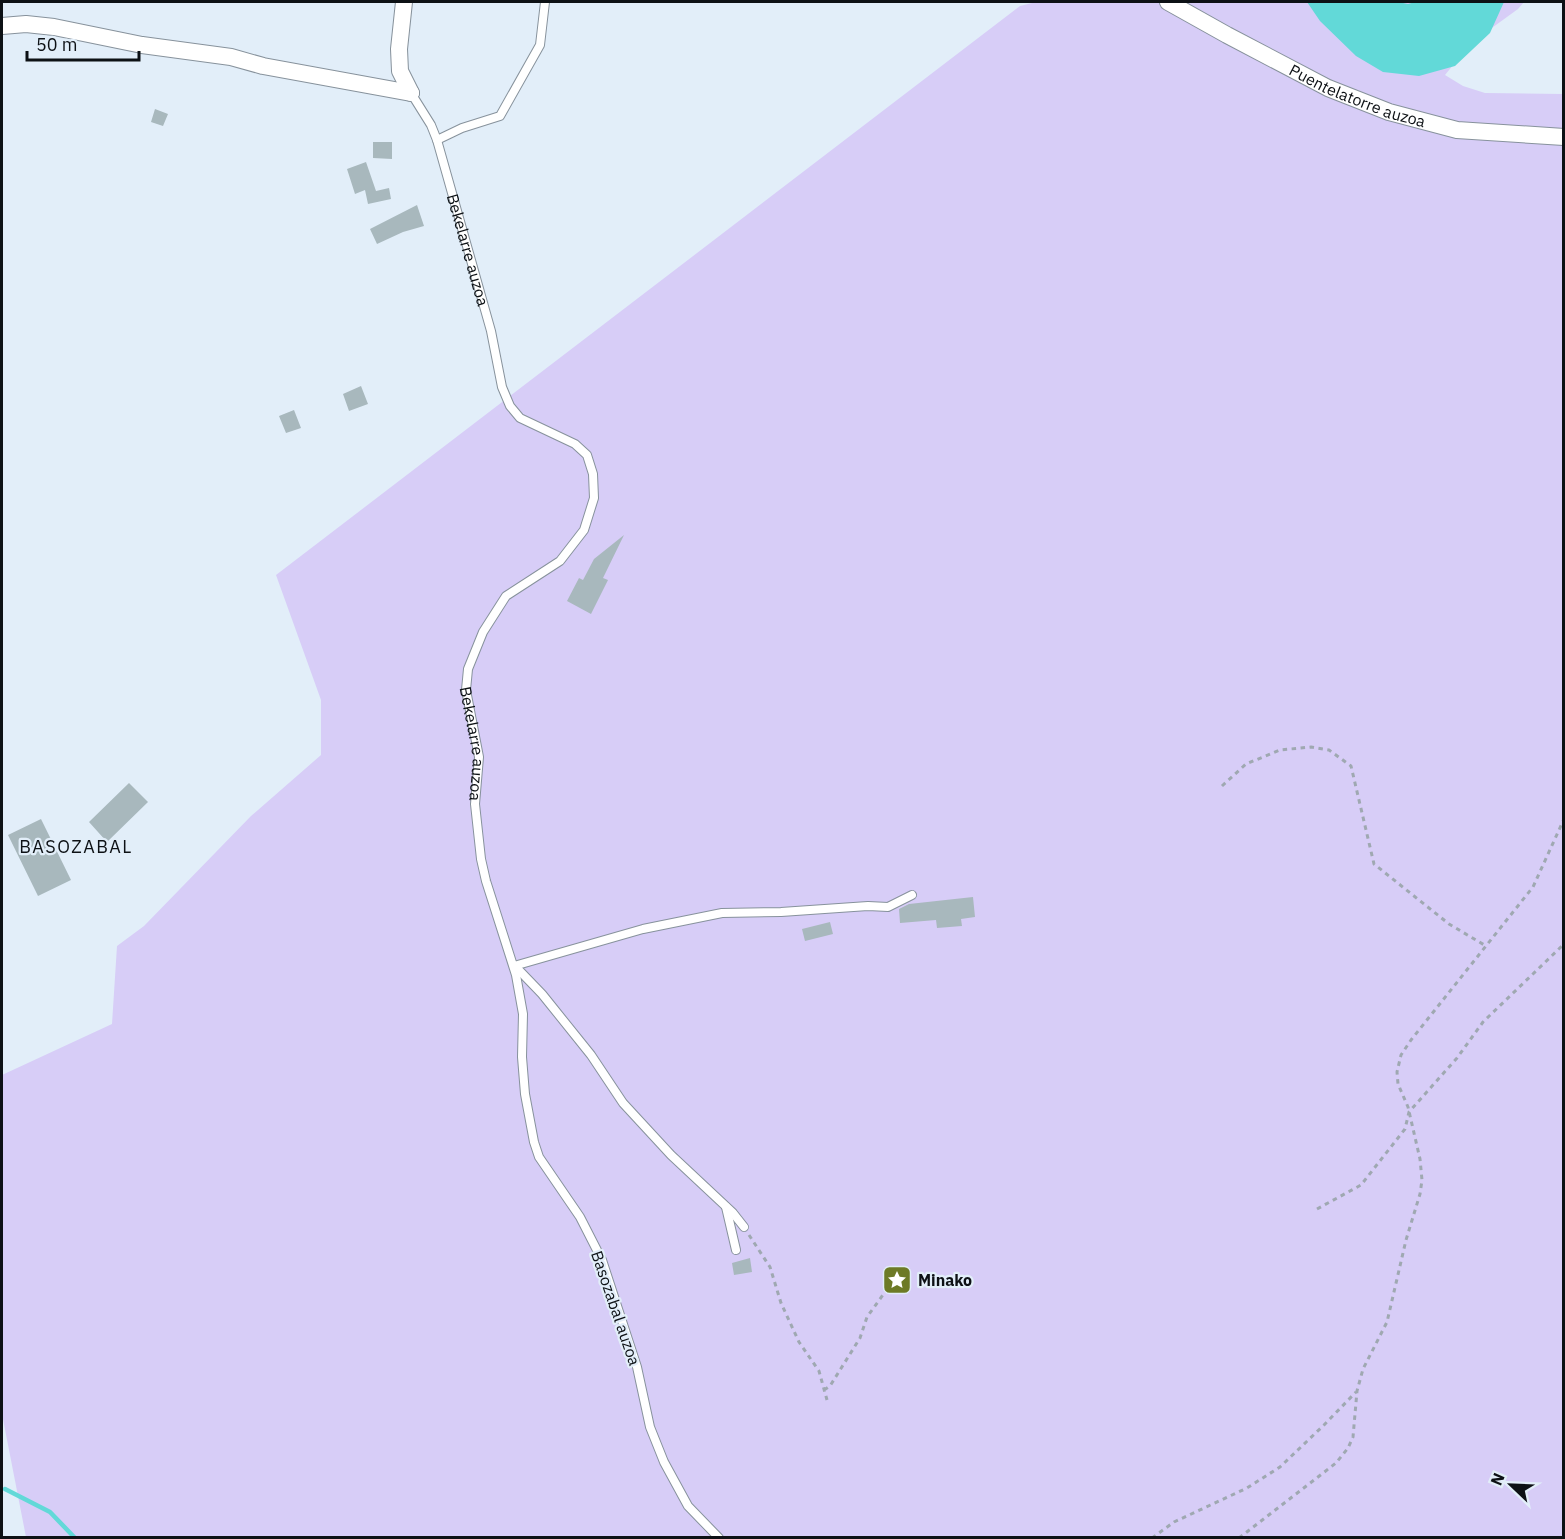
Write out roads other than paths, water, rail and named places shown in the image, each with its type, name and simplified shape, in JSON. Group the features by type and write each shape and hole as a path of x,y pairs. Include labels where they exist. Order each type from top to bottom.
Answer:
{"street":[{"name":"Bekelarre auzoa","path":"404,2 399,49 400,71 411,93"},
{"name":"Puentelatorre auzoa","path":"1168,2 1328,88 1389,112 1457,130 1563,137"},
{"path":"2,26 26,24 54,27 142,45 231,57 264,66 411,93"}],"lane":[{"path":"437,140 462,128 500,116 540,45 545,2"},
{"name":"Bekelarre auzoa","path":"411,93 431,125 437,140 491,332 502,387 510,406 520,418 574,444 587,455 593,474 594,498 584,530 560,561 506,596 483,632 468,669 466,690 479,757 475,804 482,858 486,881 514,966"},
{"path":"744,1227 726,1206 671,1155 623,1103 591,1054 542,994 514,966 643,929 722,913 888,907 912,895"},
{"name":"Basozabal auzoa","path":"514,966 523,1014 522,1057 525,1094 536,1150 554,1182 580,1217 602,1260 637,1366 650,1426 664,1462 687,1506 719,1538"},
{"path":"726,1206 736,1250"}],"water":[{"path":"1307,2 1398,2 1408,4 1415,2 1504,2 1490,33 1455,66 1419,76 1383,72 1356,56 1320,21"}],"waterway":[{"path":"5,1489 50,1512 75,1538"}],"place":[{"name":"Minako","path":"897,1280"}],"district":[{"name":"BASOZABAL","path":"76,847"}]}
